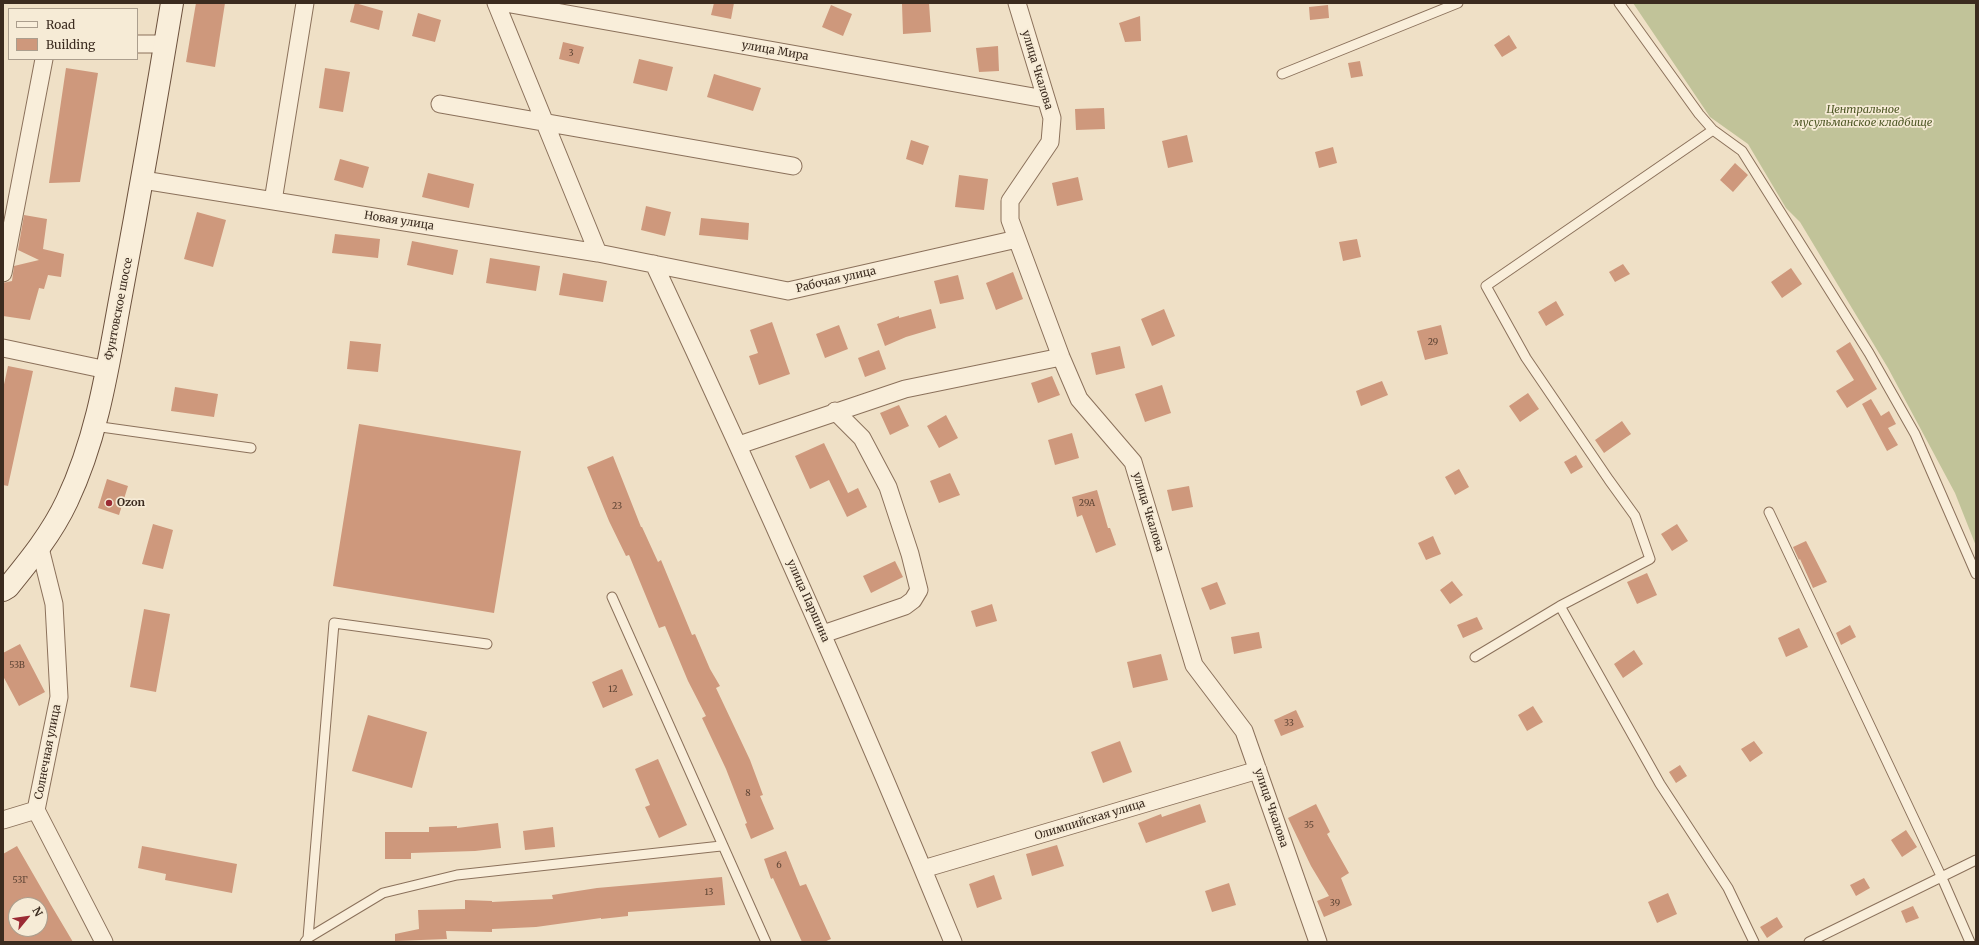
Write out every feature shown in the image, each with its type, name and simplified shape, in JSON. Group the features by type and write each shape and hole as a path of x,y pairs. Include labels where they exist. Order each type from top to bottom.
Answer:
{"street":[{"name":"Фунтовское шоссе","path":"3,590 8,587 40,548 67,502 84,459 100,408 143,180 172,3"},
{"path":"273,201 305,3"},
{"path":"496,3 598,253"},
{"name":"улица Мира","path":"505,3 1045,99"},
{"name":"улица Чкалова","path":"1017,3 1052,118 1050,142 1010,202 1010,220 1061,357 1079,399 1133,462 1194,665 1244,731 1318,942"},
{"path":"138,44 165,44"},
{"path":"3,273 44,60"},
{"path":"440,104 794,166"},
{"name":"Новая улица","path":"143,180 598,253 654,264"},
{"name":"Рабочая улица","path":"654,264 788,291 1017,239"},
{"name":"улица Паршина","path":"654,264 739,446 823,634 953,942"},
{"path":"3,348 107,370"},
{"path":"739,446 835,411 905,389 1061,357"},
{"path":"823,634 905,606 914,600 918,590 910,554 888,487 862,438 835,411"},
{"name":"Солнечная улица","path":"40,548 54,604 59,697 36,810 104,942"},
{"name":"Олимпийская улица","path":"923,870 1258,770"},
{"path":"3,820 36,810"}],"lane":[{"path":"1282,74 1458,3"},
{"path":"1619,3 1713,130 1742,151 1869,352 1915,434 1976,574"},
{"path":"1475,657 1560,606 1650,558 1635,516 1608,480 1526,358 1486,286 1713,130"},
{"path":"94,426 251,448"},
{"path":"1769,512 1942,878 1970,942"},
{"path":"612,597 766,942"},
{"path":"1560,606 1660,784 1728,888 1754,942"},
{"path":"306,940 334,623 488,644"},
{"path":"306,940 383,893 457,875 722,846"},
{"path":"1809,942 1976,860"}],"green space":[{"name":"Центральное мусульманское кладбище","path":"1633,3 1976,3 1976,546 1955,493 1888,368 1800,222 1786,208 1748,144 1710,117"}],"building":[{"path":"196,3 225,3 215,67 186,62"},
{"path":"355,3 383,11 379,30 350,22"},
{"path":"714,3 734,3 731,19 711,15"},
{"path":"929,3 931,32 903,34 902,4"},
{"path":"831,5 852,14 843,36 822,27"},
{"path":"1328,5 1329,18 1310,20 1309,7"},
{"path":"418,13 441,20 435,42 412,36"},
{"path":"1140,16 1141,41 1125,42 1119,23"},
{"path":"1509,35 1517,48 1502,57 1494,45"},
{"path":"563,42 584,47 579,64 559,59"},
{"path":"998,46 999,71 979,72 976,48"},
{"path":"639,59 673,67 667,91 633,83"},
{"path":"1360,61 1363,76 1351,78 1348,63"},
{"path":"66,68 98,73 80,182 49,183"},
{"path":"325,68 350,72 343,112 319,108"},
{"path":"714,74 761,88 753,111 707,97"},
{"path":"1104,108 1105,129 1076,130 1075,109"},
{"path":"1187,135 1193,162 1168,168 1162,141"},
{"path":"911,140 929,146 923,165 906,159"},
{"path":"1333,147 1337,163 1319,168 1315,152"},
{"path":"340,159 369,167 363,188 334,180"},
{"path":"1735,163 1748,175 1733,192 1720,180"},
{"path":"428,173 474,184 469,208 422,197"},
{"path":"959,175 988,179 984,210 955,207"},
{"path":"1078,177 1083,200 1057,206 1052,183"},
{"path":"646,206 671,212 665,236 641,230"},
{"path":"197,212 226,220 213,267 184,259"},
{"path":"24,215 47,219 43,249 64,254 61,277 48,275 44,289 39,288 30,320 3,316 3,283 12,281 14,266 39,260 18,250"},
{"path":"701,218 749,223 748,240 699,235"},
{"path":"335,234 380,239 378,258 332,253"},
{"path":"1357,239 1361,257 1343,261 1339,242"},
{"path":"412,241 458,250 453,275 407,265"},
{"path":"490,258 540,266 536,291 486,283"},
{"path":"1623,264 1630,274 1615,282 1609,272"},
{"path":"1791,268 1802,284 1782,298 1771,282"},
{"path":"1013,272 1023,299 996,310 986,283"},
{"path":"563,273 607,281 603,302 559,295"},
{"path":"958,275 964,299 940,304 934,281"},
{"path":"1556,301 1564,315 1546,326 1538,312"},
{"path":"931,309 936,328 906,337 885,346 877,324 899,316 899,318"},
{"path":"1164,309 1175,336 1152,346 1141,319"},
{"path":"772,322 790,374 759,385 749,356 758,353 750,330"},
{"path":"839,325 848,349 825,358 816,334"},
{"path":"1441,325 1448,354 1425,360 1417,331"},
{"path":"350,341 381,344 378,372 347,369"},
{"path":"1850,342 1877,389 1847,408 1836,391 1854,380 1836,351"},
{"path":"1120,346 1125,368 1096,375 1091,353"},
{"path":"879,350 886,369 865,377 858,358"},
{"path":"8,366 33,371 8,486 3,485 3,389"},
{"path":"1052,376 1060,395 1038,403 1031,383"},
{"path":"1382,381 1388,395 1361,406 1356,391"},
{"path":"1162,385 1171,413 1145,422 1135,394"},
{"path":"175,387 218,394 214,417 171,411"},
{"path":"1528,393 1539,409 1520,422 1509,406"},
{"path":"1871,399 1881,416 1889,411 1896,424 1888,428 1898,445 1887,451 1862,404"},
{"path":"899,405 909,426 890,435 880,413"},
{"path":"946,415 958,438 939,448 927,426"},
{"path":"1622,421 1631,434 1604,453 1595,440"},
{"path":"359,424 521,451 494,613 333,586"},
{"path":"1072,433 1079,458 1055,465 1048,440"},
{"path":"824,443 848,493 858,488 867,507 847,517 829,480 810,489 795,456"},
{"path":"1576,455 1583,467 1571,474 1564,462"},
{"path":"613,456 641,527 658,562 661,560 692,635 695,634 710,669 720,686 716,688 750,760 763,795 760,796 774,829 751,839 745,824 747,823 726,769 702,718 706,716 688,681 665,626 659,628 629,555 626,556 609,521 587,467"},
{"path":"1459,469 1469,487 1455,495 1445,477"},
{"path":"950,473 960,495 939,503 930,481"},
{"path":"107,479 128,486 119,515 98,508"},
{"path":"1189,486 1193,507 1172,511 1167,490"},
{"path":"1097,490 1108,528 1110,528 1116,545 1096,553 1082,515 1077,517 1072,497"},
{"path":"153,524 173,530 163,569 142,564"},
{"path":"1677,524 1688,541 1672,551 1661,534"},
{"path":"1433,536 1441,554 1426,560 1418,543"},
{"path":"1806,541 1827,582 1813,588 1793,547"},
{"path":"895,561 903,577 871,593 863,576"},
{"path":"1647,573 1657,595 1637,604 1627,582"},
{"path":"1452,581 1463,595 1450,604 1440,590"},
{"path":"1217,582 1226,604 1210,610 1201,588"},
{"path":"992,604 997,621 976,627 971,611"},
{"path":"144,609 170,614 156,692 130,687"},
{"path":"1477,617 1483,629 1463,638 1457,625"},
{"path":"1850,625 1856,637 1841,645 1836,633"},
{"path":"1799,628 1808,647 1786,657 1778,638"},
{"path":"1259,632 1262,648 1234,654 1231,637"},
{"path":"20,644 45,692 19,706 3,676 3,653"},
{"path":"1634,650 1643,664 1623,678 1614,664"},
{"path":"1161,654 1168,680 1133,688 1127,662"},
{"path":"622,669 633,695 603,708 592,682"},
{"path":"1533,706 1543,722 1527,731 1518,715"},
{"path":"1296,710 1304,727 1281,736 1274,720"},
{"path":"368,715 427,732 412,788 352,771"},
{"path":"1120,741 1132,772 1103,783 1091,752"},
{"path":"1754,741 1763,753 1750,762 1741,749"},
{"path":"658,759 687,825 659,838 645,807 650,805 635,769"},
{"path":"1680,765 1687,776 1676,783 1669,772"},
{"path":"1200,804 1206,822 1146,843 1138,823 1161,814 1162,817"},
{"path":"1316,804 1330,832 1327,834 1349,873 1341,878 1352,905 1324,917 1317,901 1329,896 1311,866 1288,818"},
{"path":"498,823 501,848 475,851 411,853 411,859 385,859 385,832 429,832 429,827 457,826 457,828"},
{"path":"553,827 555,847 525,850 523,831"},
{"path":"1906,830 1917,847 1902,857 1891,840"},
{"path":"1057,845 1064,866 1032,876 1026,854"},
{"path":"17,846 46,897 8,897 8,937 48,937 48,900 73,942 3,942 3,854"},
{"path":"142,846 237,864 232,893 165,880 166,874 138,868"},
{"path":"786,851 800,886 806,884 831,939 824,942 802,942 773,878 771,879 764,859"},
{"path":"994,875 1002,899 977,908 969,884"},
{"path":"722,877 725,905 628,912 628,916 601,918 536,927 492,929 492,932 446,931 447,939 395,941 395,934 419,929 418,910 465,909 465,900 492,902 553,899 552,895 597,888"},
{"path":"1864,878 1870,888 1856,896 1850,885"},
{"path":"1229,883 1236,905 1212,912 1205,891"},
{"path":"1668,893 1677,914 1657,923 1648,902"},
{"path":"1913,906 1919,918 1906,923 1901,911"},
{"path":"1777,917 1783,927 1767,938 1760,927"}],"place":[{"name":"Ozon","path":"109,503"}]}
